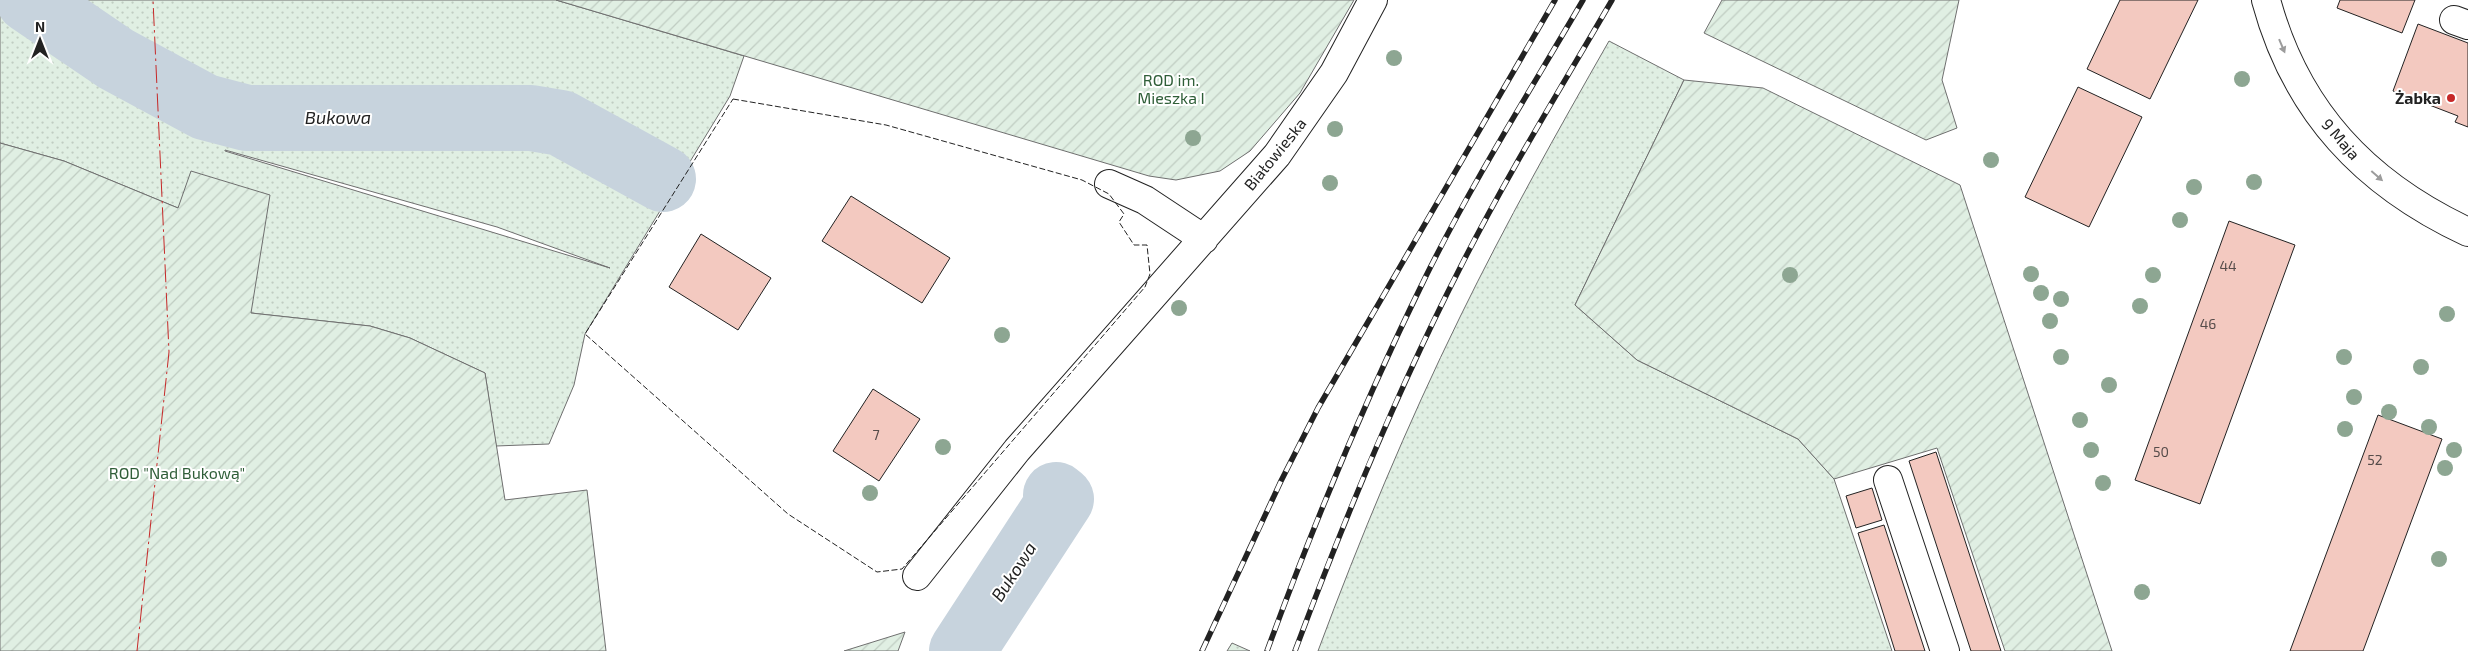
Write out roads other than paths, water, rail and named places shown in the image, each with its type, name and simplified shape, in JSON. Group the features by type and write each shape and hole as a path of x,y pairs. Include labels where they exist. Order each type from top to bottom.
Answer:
{"street":[{"name":"Białowieska","path":"917,576 1017,450 1277,155 1334,73 1373,0"},
{"name":"9 Maja","path":"2266,0 2290,66 2331,130 2368,169 2405,198 2468,232"},
{"path":"1109,184 1145,200 1204,239"},
{"path":"1888,480 1945,651"}],"waterway":[{"name":"Bukowa","path":"29,0 116,59 205,107 247,118 531,118 561,123 663,179"},
{"name":"Bukowa","path":"962,651 1061,499 1056,495"}],"railway":[{"path":"1202,651 1281,481 1318,408 1555,0"},
{"path":"1267,651 1342,461 1382,368 1426,276 1482,171 1583,0"},
{"path":"1295,651 1372,456 1415,360 1497,198 1612,0"}],"place":[{"name":"Żabka","path":"2451,98"}],"park label":[{"name":"ROD im. Mieszka I","path":"1171,89"},
{"name":"ROD \"Nad Bukową\"","path":"177,473"}]}
